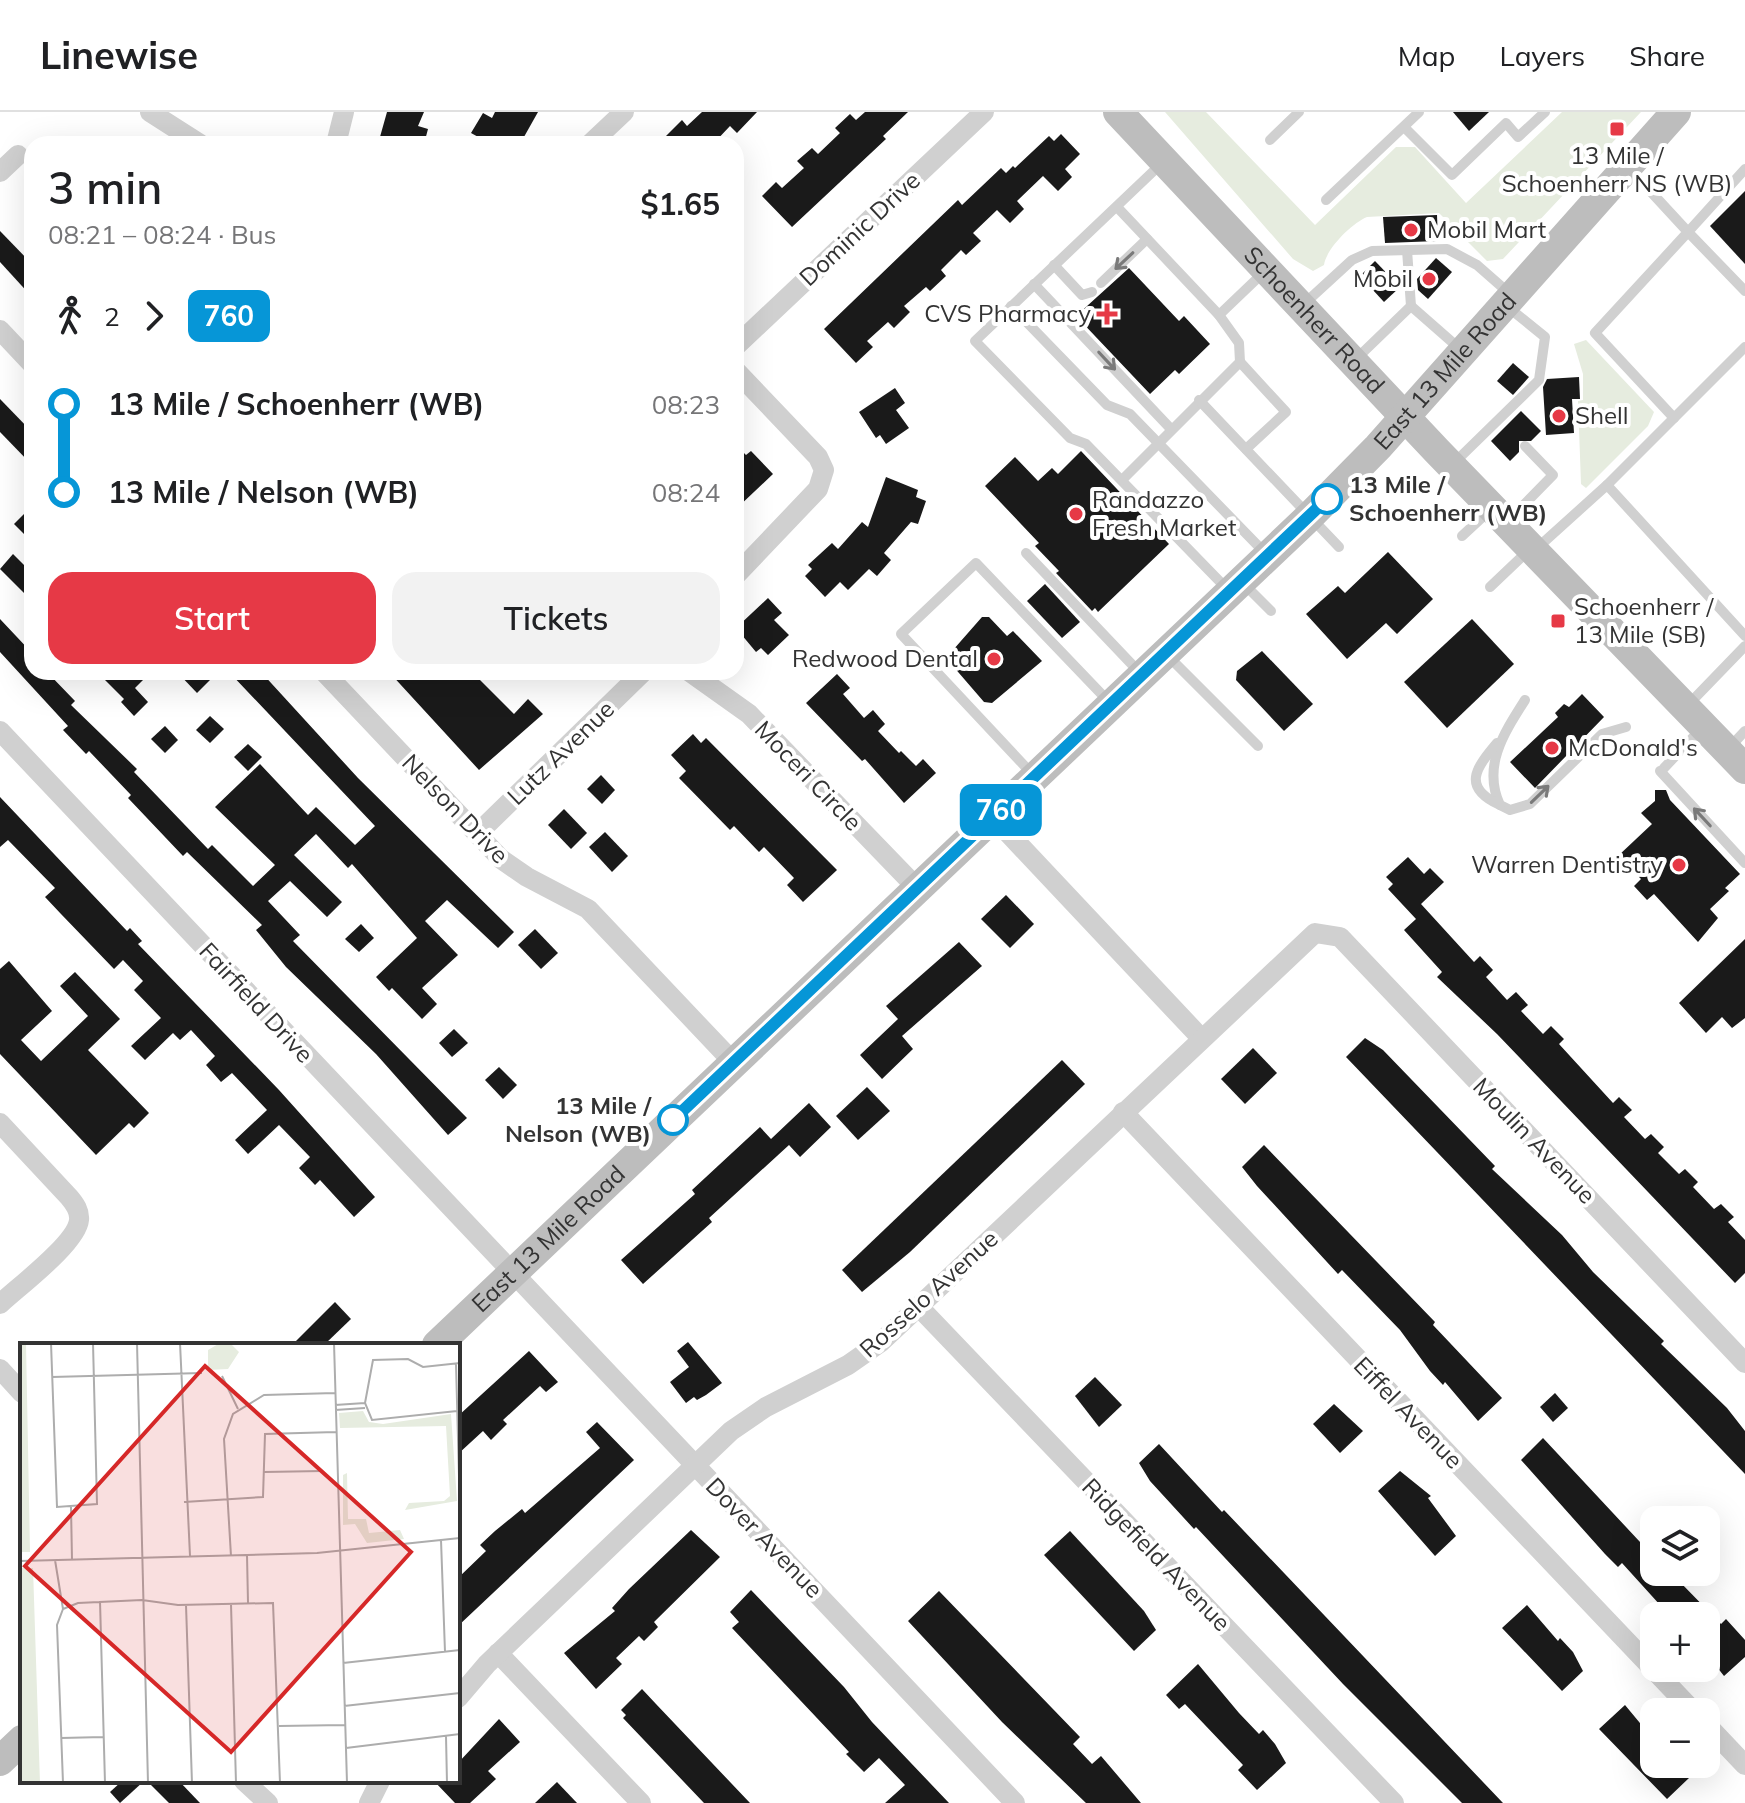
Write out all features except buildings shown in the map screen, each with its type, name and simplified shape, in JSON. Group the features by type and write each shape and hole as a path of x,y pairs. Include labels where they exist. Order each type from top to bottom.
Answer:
{"main road":[{"name":"Schoenherr Road","path":"1118,112 1693,718 1739,751"},
{"name":"East 13 Mile Road","path":"439,1343 1310,516 1404,416 1676,112"},
{"path":"0,1761 20,1742"}],"street":[{"path":"150,112 188,136"},
{"path":"338,136 344,112"},
{"path":"598,136 624,112"},
{"name":"Dominic Drive","path":"744,338 984,112"},
{"path":"0,172 18,155"},
{"path":"0,330 24,356"},
{"path":"744,379 818,457 824,470 818,489 744,567"},
{"name":"Nelson Drive","path":"332,680 511,867 588,909 734,1063"},
{"name":"Lutz Avenue","path":"477,834 635,680"},
{"name":"Moceri Circle","path":"701,680 749,714 918,889"},
{"name":"Fairfield Drive","path":"0,731 512,1274"},
{"path":"993,817 1201,1038"},
{"name":"Rosselo Avenue","path":"460,1696 498,1653 694,1465 748,1418 859,1358 919,1307 1315,933"},
{"name":"Moulin Avenue","path":"1315,933 1340,937 1745,1363"},
{"name":"Eiffel Avenue","path":"1123,1112 1681,1698"},
{"path":"0,1123 78,1208 79,1220 67,1242 0,1304"},
{"name":"Dover Avenue","path":"512,1274 1015,1803"},
{"name":"Ridgefield Avenue","path":"919,1307 1394,1803"},
{"path":"0,1369 20,1391"},
{"path":"498,1653 641,1803"},
{"path":"1720,1739 1745,1765"},
{"path":"246,1783 268,1803"},
{"path":"369,1803 379,1783"}],"lane":[{"path":"1270,140 1299,112"},
{"path":"1326,200 1419,112"},
{"path":"1404,127 1452,175 1506,123 1518,137 1545,112"},
{"path":"1165,161 975,341 1070,438 1086,444 1236,587 1271,611"},
{"path":"1627,166 1745,291"},
{"path":"1674,418 1595,333 1745,169"},
{"path":"1117,207 1219,315 1239,343 1240,362 1286,412 1246,449"},
{"path":"1101,283 1147,239"},
{"path":"1302,306 1362,254 1447,249 1458,253 1545,337 1539,380 1502,424 1451,466"},
{"path":"1407,250 1411,306 1461,350"},
{"path":"1054,265 1082,295 1092,292"},
{"path":"1219,315 1268,269"},
{"path":"1034,284 1170,428"},
{"path":"1011,306 1107,405 1130,414 1268,557"},
{"path":"1353,361 1411,306"},
{"path":"1490,587 1607,485 1745,347"},
{"path":"1122,480 1159,444 1170,428 1240,362"},
{"path":"1199,400 1339,547"},
{"path":"1462,536 1500,516 1553,475 1525,446"},
{"path":"1607,485 1745,636"},
{"path":"1026,553 1143,676"},
{"path":"1035,777 901,634 976,563 1111,705"},
{"path":"1745,646 1693,718 1662,770 1745,863"},
{"path":"1166,654 1258,746"},
{"path":"1525,700 1476,770 1474,780 1483,796 1510,810 1524,807 1602,734 1626,727"},
{"path":"1498,741 1493,778 1500,805"}],"shaded area":[{"path":"1165,112 1206,112 1315,225 1396,147 1415,147 1466,203 1562,112 1641,112 1503,259 1487,261 1439,213 1367,217 1341,237 1329,252 1324,265 1313,271 1293,259"},
{"path":"1586,340 1654,412 1648,426 1586,488 1581,484 1578,401 1583,400 1583,374 1574,344"}],"bus line":[{"name":"760","path":"673,1120 1327,499"}],"place":[{"name":"13 Mile / Schoenherr NS (WB)","path":"1617,129"},
{"name":"Mobil Mart","path":"1411,230"},
{"name":"Mobil","path":"1429,279"},
{"name":"CVS Pharmacy","path":"1107,314"},
{"name":"Shell","path":"1559,416"},
{"name":"13 Mile / Schoenherr (WB)","path":"1327,499"},
{"name":"Randazzo Fresh Market","path":"1076,514"},
{"name":"Schoenherr / 13 Mile (SB)","path":"1558,621"},
{"name":"Redwood Dental","path":"994,659"},
{"name":"McDonald's","path":"1552,748"},
{"name":"Warren Dentistry","path":"1679,865"},
{"name":"13 Mile / Nelson (WB)","path":"673,1120"}]}
